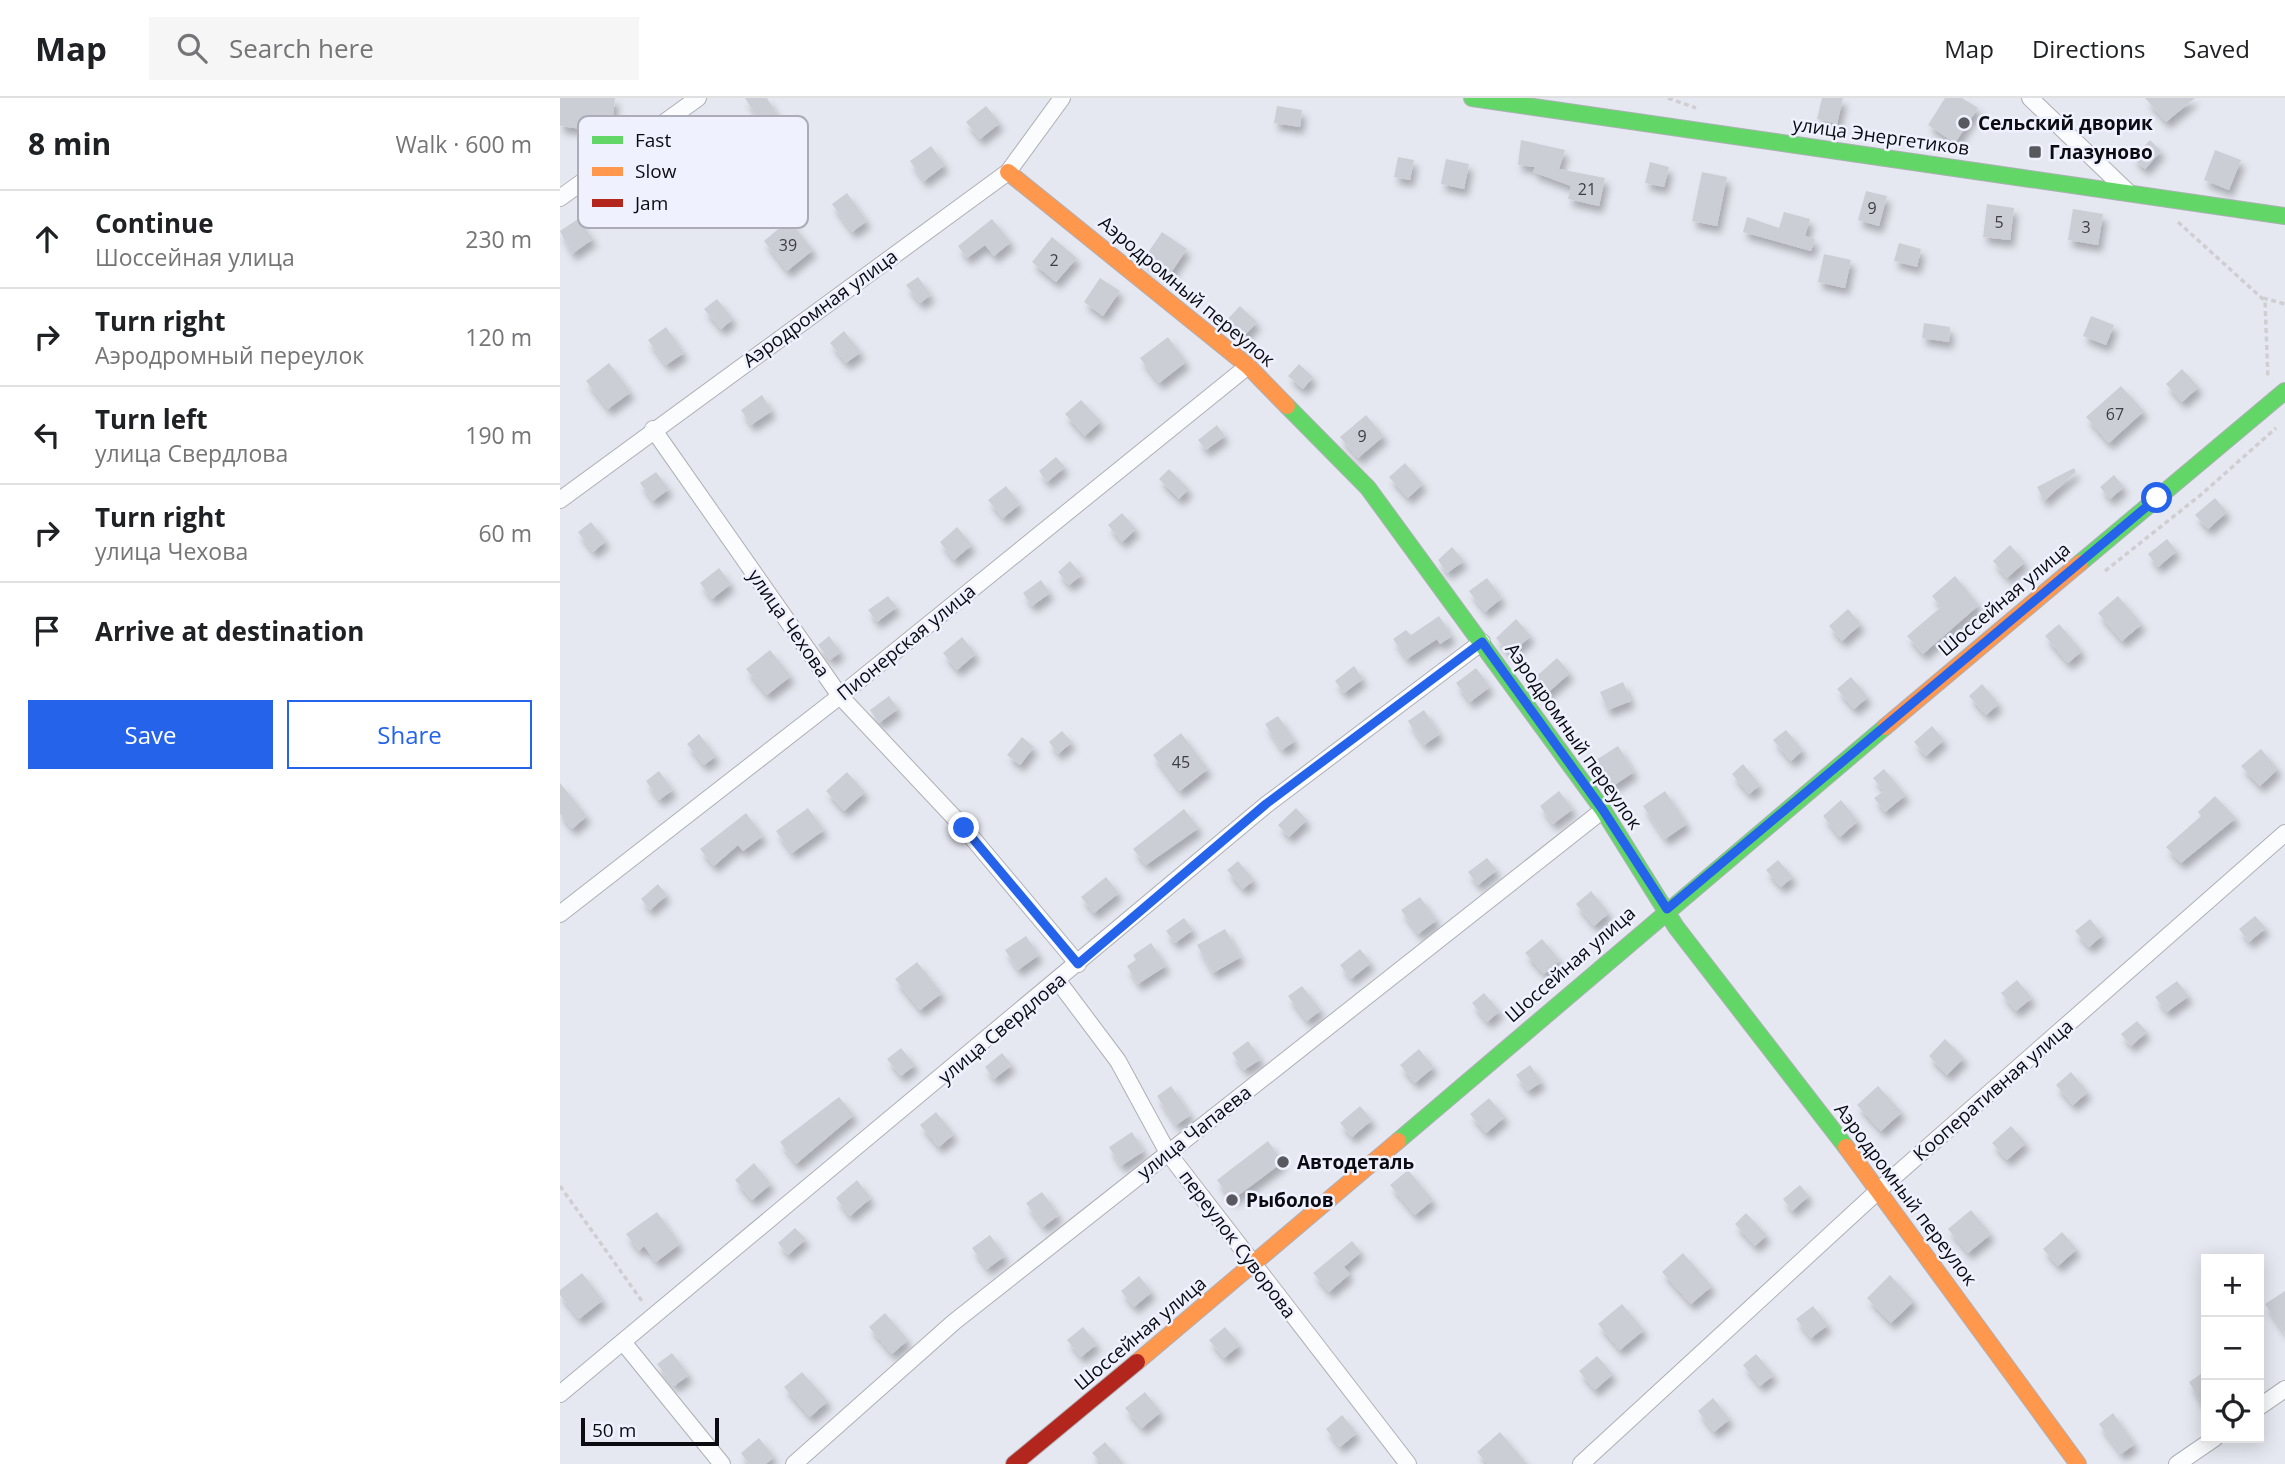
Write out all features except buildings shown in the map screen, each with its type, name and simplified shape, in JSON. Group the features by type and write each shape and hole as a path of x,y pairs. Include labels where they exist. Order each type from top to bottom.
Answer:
{"street":[{"path":"673,116 698,98"},
{"name":"Аэродромная улица","path":"560,500 653,429 1008,172 1062,98"},
{"name":"улица Энергетиков","path":"1472,98 1526,102 2285,216"},
{"path":"2029,98 2129,193"},
{"name":"Аэродромный переулок","path":"1008,172 1248,366 1368,488 1603,810 1676,927 1879,1190 2078,1464"},
{"path":"560,198 578,185"},
{"name":"Пионерская улица","path":"560,914 840,696 1248,366"},
{"name":"Шоссейная улица","path":"1014,1464 1254,1266 1667,909 2285,391"},
{"name":"улица Чехова","path":"653,429 840,696 964,828 1078,964"},
{"name":"улица Свердлова","path":"560,1394 1058,981 1266,804 1482,642"},
{"name":"улица Чапаева","path":"794,1464 954,1322 1603,810"},
{"name":"Кооперативная улица","path":"1581,1464 1879,1190 2285,833"},
{"name":"переулок Суворова","path":"1058,981 1118,1061 1168,1153 1408,1464"},
{"path":"623,1342 722,1464"},
{"path":"2264,1404 2285,1389"},
{"path":"2178,1464 2208,1443"}],"path":[{"path":"1668,98 1703,111"},
{"path":"2261,297 2285,304"},
{"path":"560,1186 653,1317"}],"traffic: fast":[{"path":"1472,98 2285,216"},
{"path":"2080,563 2285,391"},
{"path":"1287,406 1368,488 1603,810 1676,927 1846,1147"},
{"path":"1398,1141 1885,727"}],"traffic: slow":[{"path":"1008,172 1248,366 1287,406"},
{"path":"1885,727 2080,563"},
{"path":"1137,1362 1398,1141"},
{"path":"1846,1147 2078,1464"}],"traffic: jam":[{"path":"1014,1464 1137,1362"}],"place":[{"name":"Сельский дворик","path":"1964,123"},
{"name":"Глазуново","path":"2035,152"},
{"name":"Автодеталь","path":"1283,1162"},
{"name":"Рыболов","path":"1232,1200"}],"route":[{"path":"964,828 1078,964 1266,804 1482,642 1603,810 1667,909 2157,498"}]}
